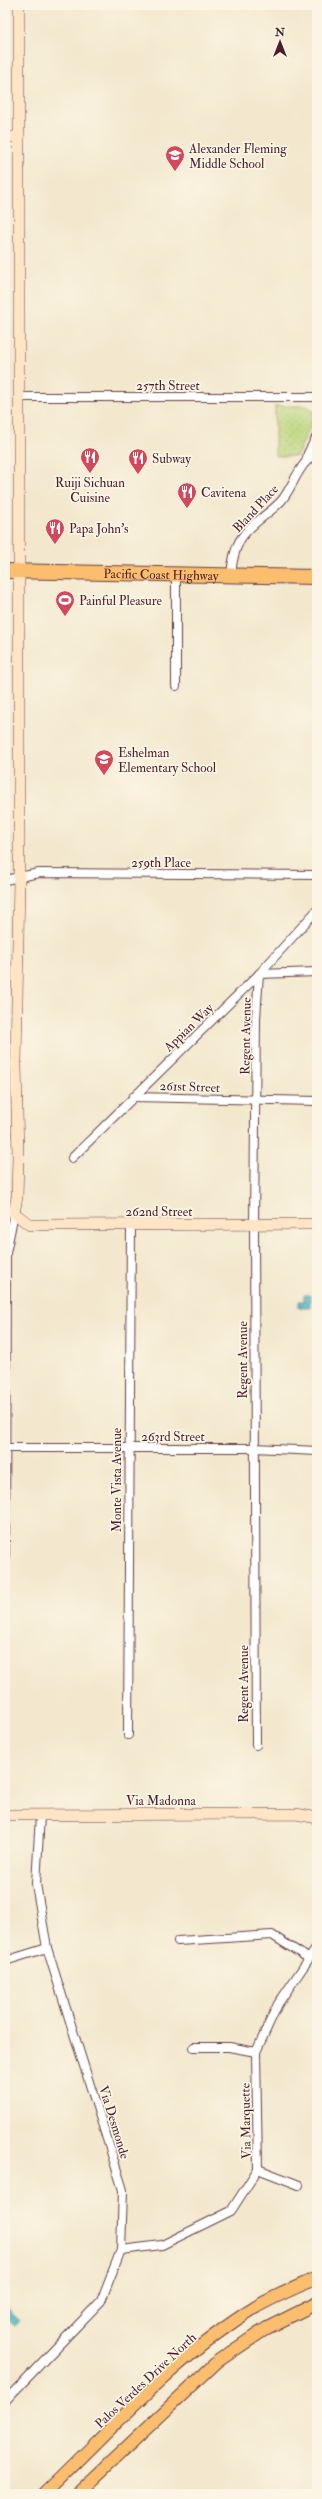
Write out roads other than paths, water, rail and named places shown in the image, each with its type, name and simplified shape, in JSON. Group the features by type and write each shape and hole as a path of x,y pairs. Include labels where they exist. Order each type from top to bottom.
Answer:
{"highway":[{"name":"Pacific Coast Highway","path":"11,572 317,577"}],"main road":[{"name":"Palos Verdes Drive North","path":"44,2494 179,2363 258,2306 317,2278"},
{"path":"77,2494 218,2362 267,2328 317,2303"}],"street":[{"path":"5,1224 17,1197 18,1157 10,1065 19,877 11,572 18,397 19,5"},
{"path":"5,137 19,137"},
{"name":"257th Street","path":"18,397 317,397"},
{"name":"Bland Place","path":"231,575 233,557 240,540 248,530 282,500 306,462 308,453 317,436"},
{"name":"Bland Place","path":"306,462 317,454"},
{"path":"176,574 176,686"},
{"name":"259th Place","path":"5,880 39,873 317,875"},
{"name":"Appian Way","path":"72,1158 259,974 317,910"},
{"path":"259,974 317,972"},
{"name":"Regent Avenue","path":"256,1746 254,1224 256,1018 259,974"},
{"name":"261st Street","path":"133,1097 256,1101 317,1101"},
{"path":"5,1555 6,1253 10,1211"},
{"name":"262nd Street","path":"10,1211 30,1225 317,1224"},
{"name":"Monte Vista Avenue","path":"128,1735 128,1448 131,1225"},
{"name":"263rd Street","path":"6,1448 254,1448 317,1451"},
{"name":"Via Madonna","path":"5,1815 296,1814 317,1818"},
{"name":"Via Desmonde","path":"5,2401 101,2301 121,2250 123,2190 47,1948 36,1884 40,1815"},
{"path":"178,1941 272,1935 308,1958"},
{"name":"Via Marquette","path":"121,2250 162,2245 230,2211 258,2169 256,2052 278,2004 308,1958 317,1947"},
{"path":"5,1961 47,1948"},
{"path":"194,2047 229,2047 256,2052"},
{"path":"258,2169 299,2185"}],"water":[{"path":"304,1295 310,1295 310,1308 299,1308 299,1301 304,1301"},
{"path":"7,2308 20,2320 15,2325 5,2316"}],"place":[{"name":"Alexander Fleming Middle School","path":"175,172"},
{"name":"Ruiji Sichuan Cuisine","path":"90,474"},
{"name":"Subway","path":"138,475"},
{"name":"Cavitena","path":"187,509"},
{"name":"Papa John's","path":"55,545"},
{"name":"Painful Pleasure","path":"65,617"},
{"name":"Eshelman Elementary School","path":"104,776"}]}
